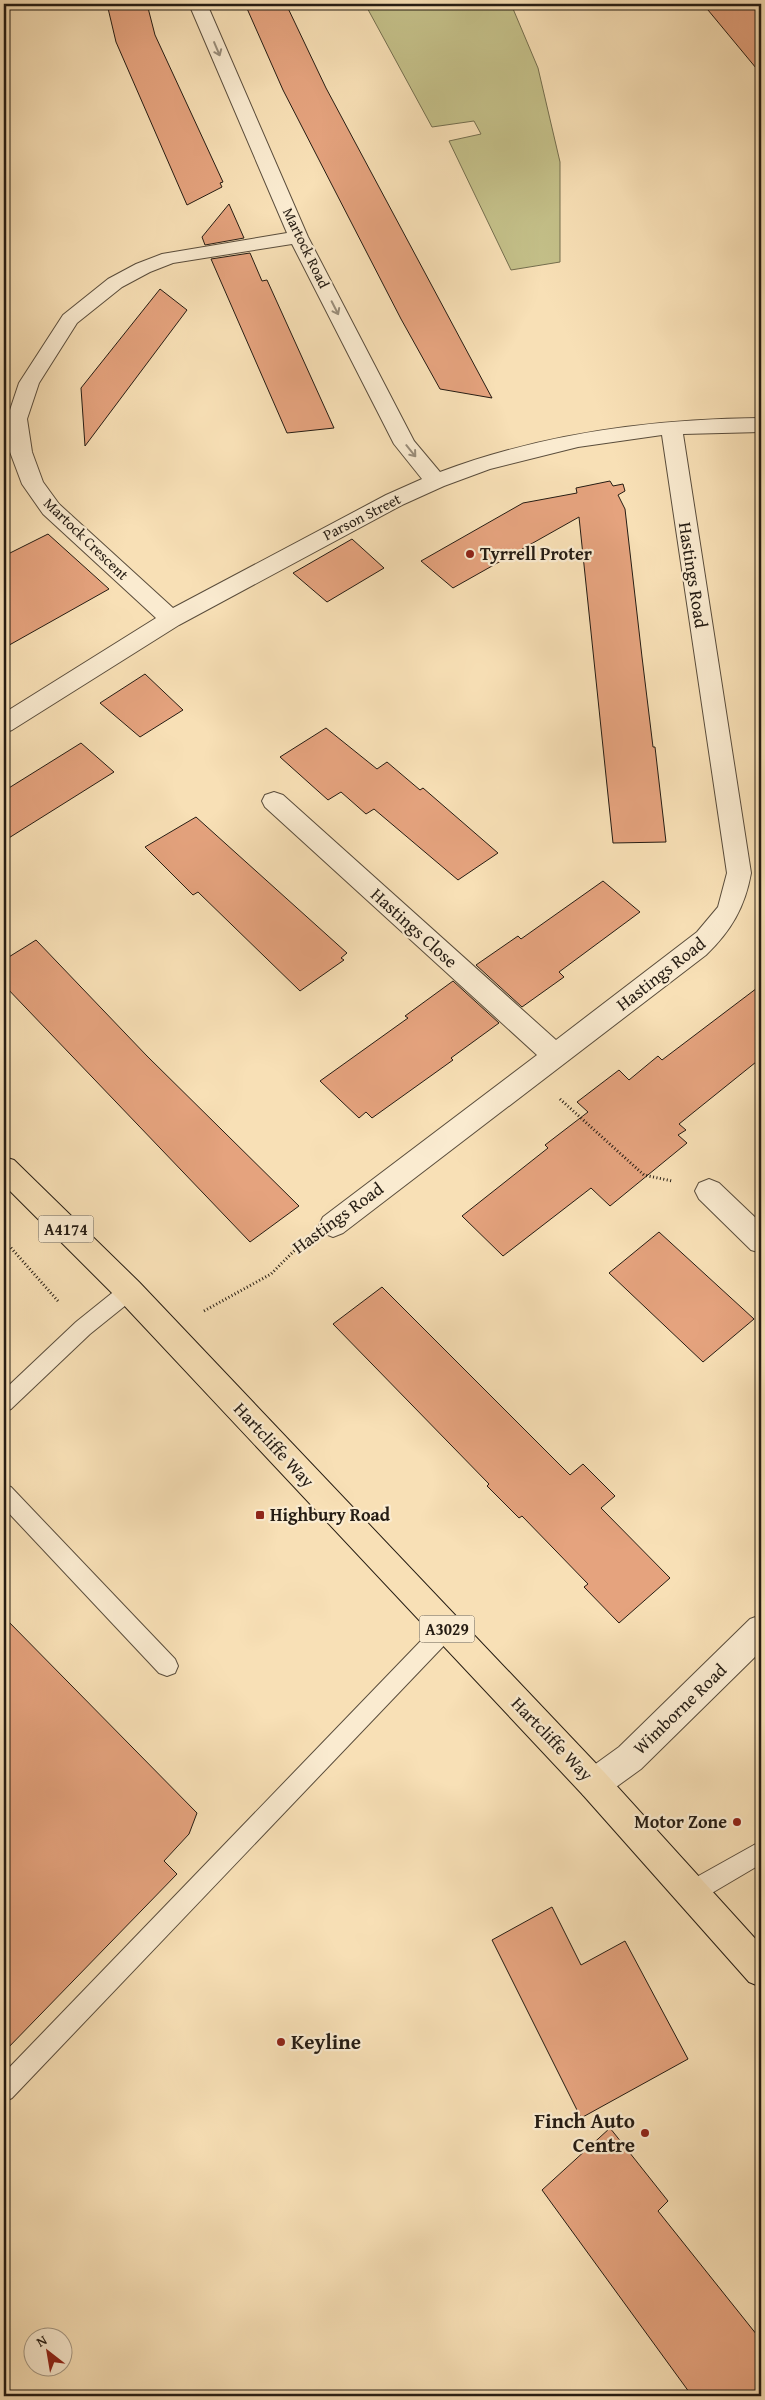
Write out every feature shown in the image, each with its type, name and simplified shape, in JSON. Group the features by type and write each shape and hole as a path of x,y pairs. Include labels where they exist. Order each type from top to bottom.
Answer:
{"highway":[{"name":"Hartcliffe Way","path":"4,1168 129,1291 594,1784 761,1970"}],"street":[{"name":"Martock Road","path":"198,4 298,237 405,444 436,481"},
{"name":"Martock Crescent","path":"171,619 51,509 33,484 21,452 17,418 29,383 70,319 115,283 143,268 169,258 298,237"},
{"name":"Parson Street","path":"4,724 171,619 394,500 436,481 484,463 578,440 670,427 761,426"},
{"name":"Hastings Road","path":"333,1225 554,1054 697,948 722,924 735,897 739,873 670,427"},
{"name":"Hastings Close","path":"274,801 554,1054"},
{"path":"709,1191 761,1241"},
{"name":"Wimborne Road","path":"594,1784 630,1758 761,1630"}],"lane":[{"path":"4,1403 83,1328 129,1291"},
{"path":"4,1494 166,1666"},
{"path":"4,2090 447,1628"},
{"path":"692,1892 761,1852"}],"path":[{"path":"531,1073 644,1174 709,1191"},
{"name":"Hastings Road","path":"200,1314 271,1274 294,1248 333,1225"},
{"path":"4,1240 83,1328"}],"shaded area":[{"path":"365,4 511,4 538,68 560,162 560,262 511,270 449,141 481,134 474,121 432,127"}],"building":[{"path":"107,4 147,4 155,35 223,182 220,183 222,187 187,205 116,42"},
{"path":"245,4 286,4 326,88 492,398 440,389 401,319 283,90"},
{"path":"703,4 761,4 761,74"},
{"path":"229,204 244,238 205,245 202,237"},
{"path":"250,253 262,281 267,280 334,428 287,433 211,259"},
{"path":"160,289 187,310 85,446 81,388"},
{"path":"610,481 613,486 623,484 625,491 618,495 625,509 666,842 613,843 579,517 453,588 421,561 523,503 577,493 576,488"},
{"path":"48,534 109,589 4,648 4,556"},
{"path":"352,539 384,568 327,602 293,573"},
{"path":"145,674 183,710 140,737 100,703"},
{"path":"326,728 377,769 387,762 420,790 423,788 498,853 458,880 374,809 366,814 341,792 328,800 280,757"},
{"path":"81,743 114,772 4,841 4,791"},
{"path":"196,817 347,953 341,958 344,960 300,991 198,892 193,895 145,847"},
{"path":"603,881 640,912 559,972 564,977 522,1007 476,965 518,936 521,939"},
{"path":"36,940 147,1056 299,1206 250,1242 4,985 4,960"},
{"path":"453,981 499,1023 451,1058 453,1060 372,1118 366,1112 359,1118 320,1081 408,1018 405,1016"},
{"path":"761,985 761,1058 679,1124 686,1130 678,1135 687,1143 610,1206 591,1188 503,1256 462,1216 548,1148 545,1145 588,1112 577,1102 619,1070 629,1080 658,1056 662,1060"},
{"path":"659,1232 754,1319 703,1362 609,1273"},
{"path":"382,1287 570,1475 583,1464 615,1496 601,1508 670,1578 619,1623 584,1587 588,1584 522,1516 519,1518 487,1486 489,1484 333,1324"},
{"path":"4,1617 197,1813 189,1834 164,1861 177,1874 4,2052"},
{"path":"552,1907 581,1965 625,1941 688,2059 581,2118 492,1940"},
{"path":"610,2128 668,2201 658,2211 761,2340 761,2396 692,2396 542,2190"}],"place":[{"name":"Tyrrell Proter","path":"470,554"},
{"name":"Highbury Road","path":"260,1515"},
{"name":"Motor Zone","path":"737,1822"},
{"name":"Keyline","path":"281,2042"},
{"name":"Finch Auto Centre","path":"645,2133"}]}
